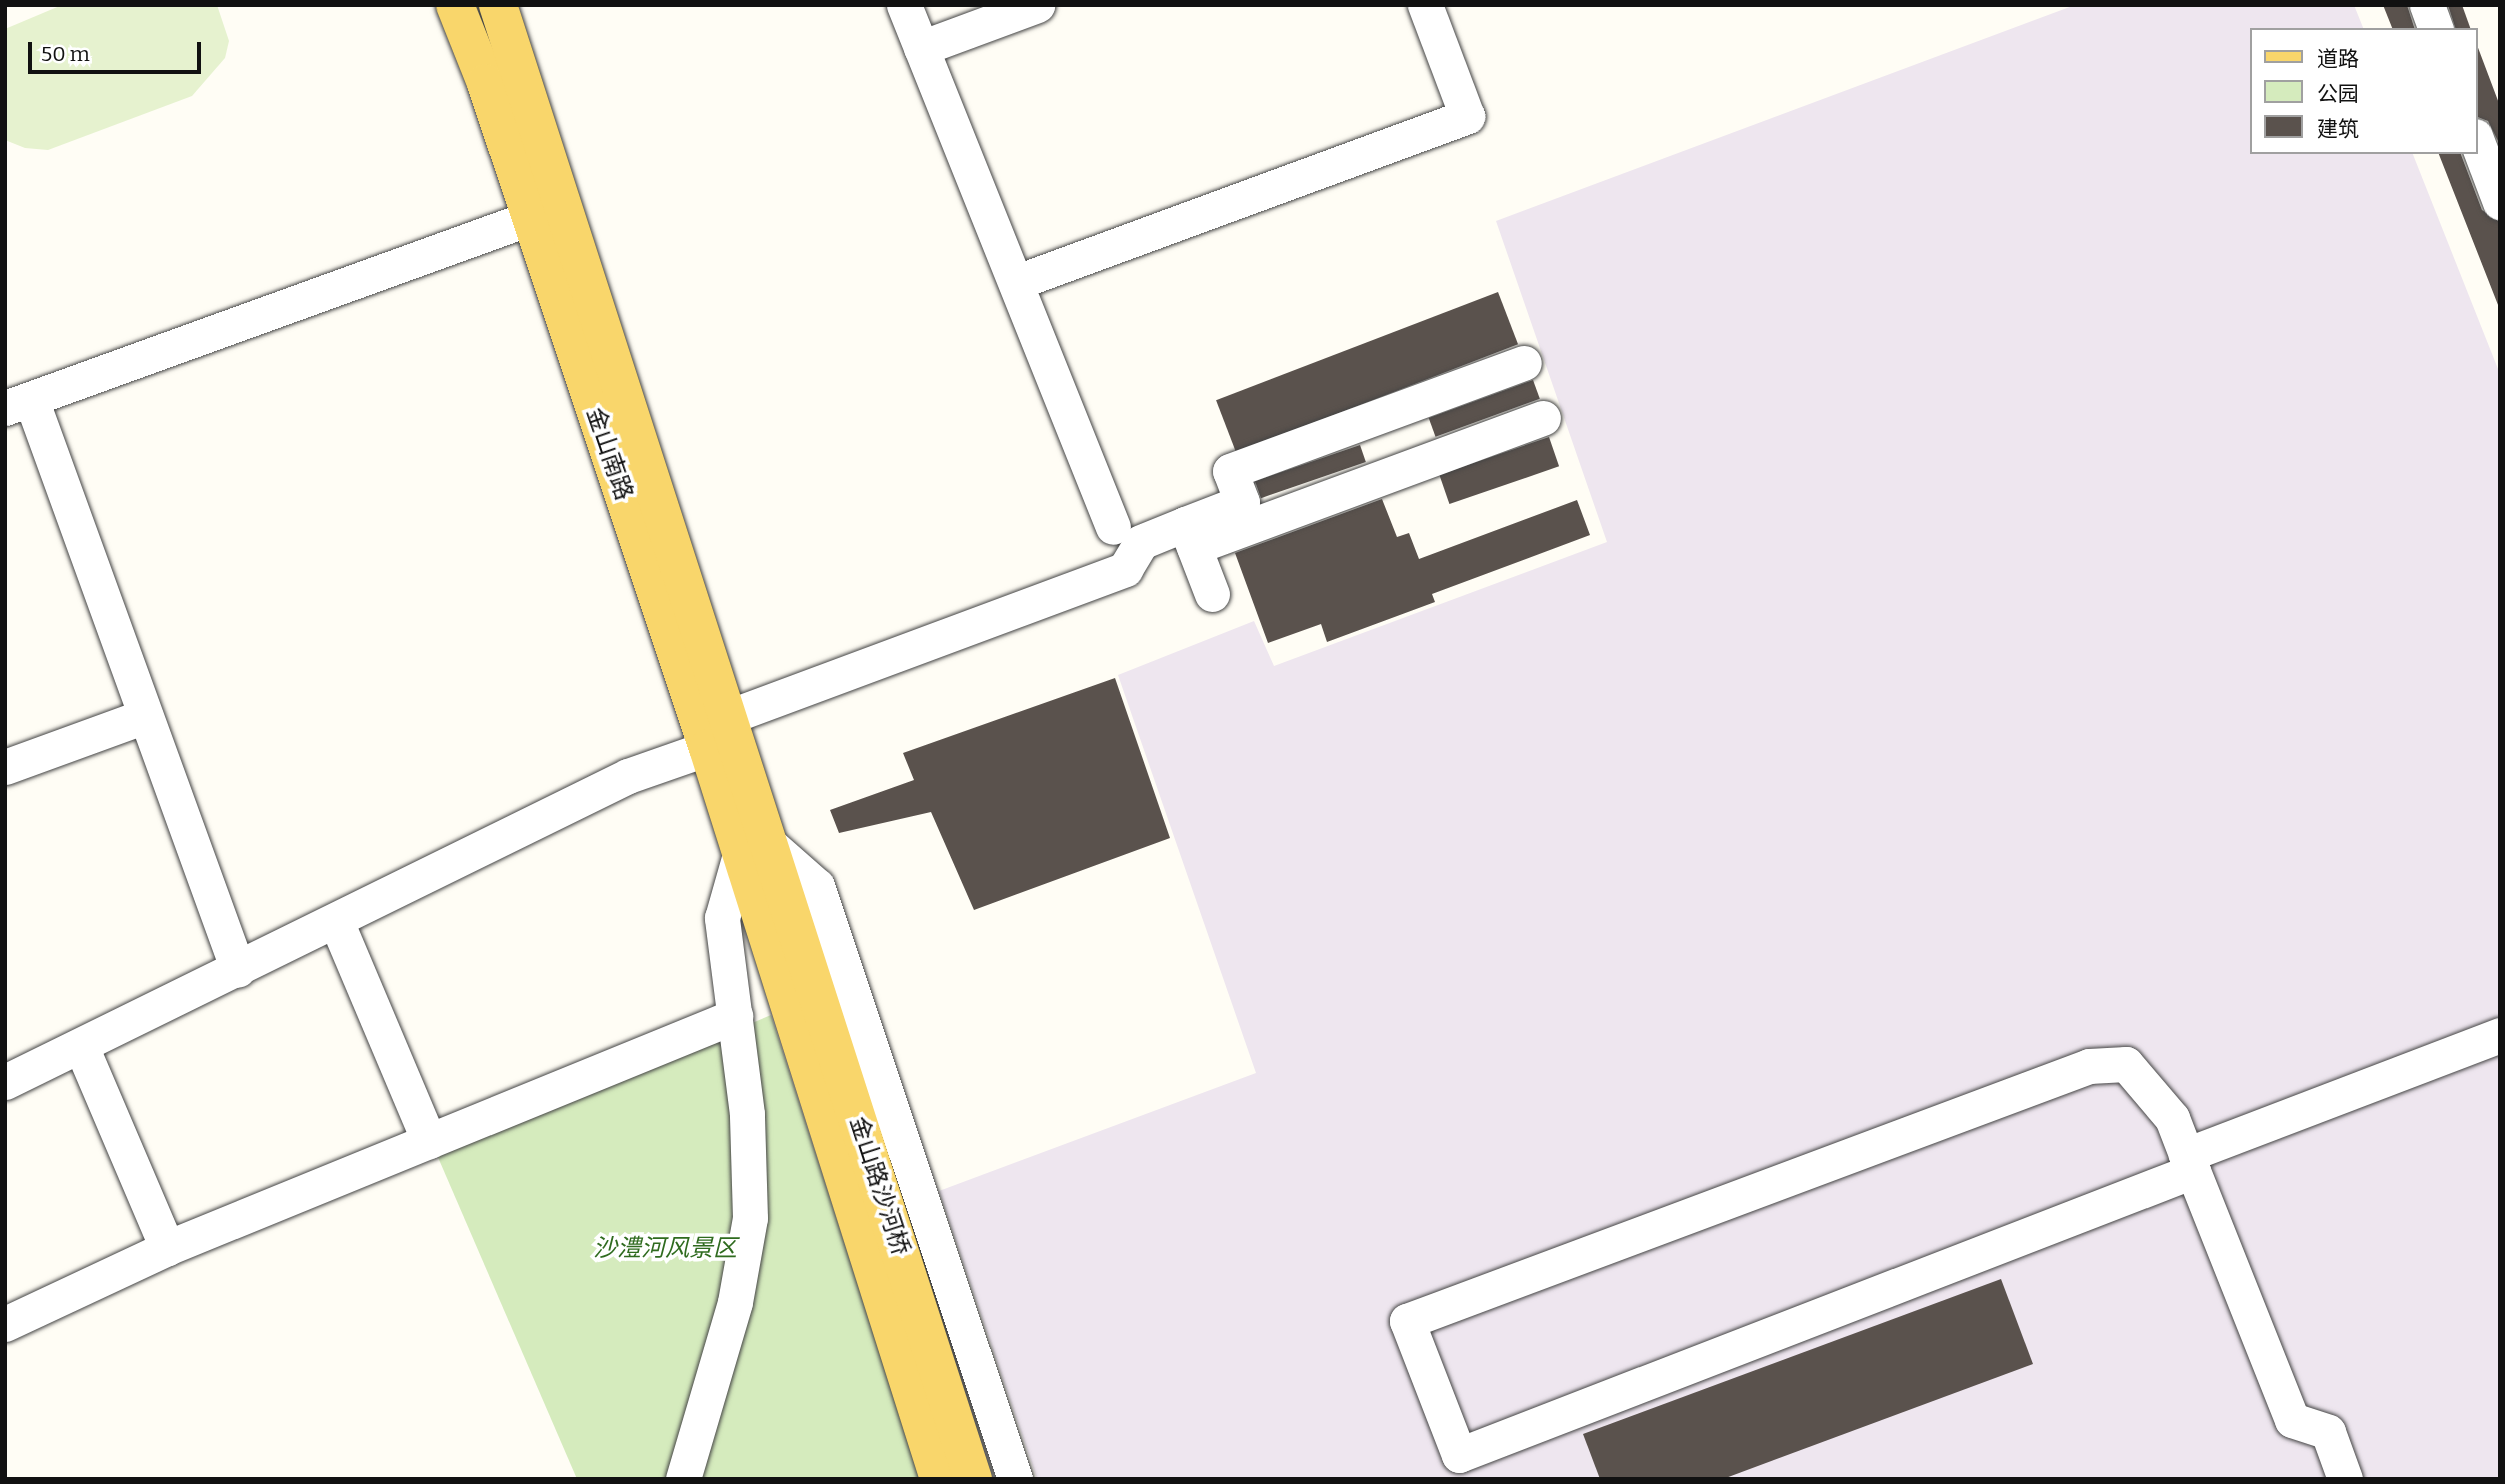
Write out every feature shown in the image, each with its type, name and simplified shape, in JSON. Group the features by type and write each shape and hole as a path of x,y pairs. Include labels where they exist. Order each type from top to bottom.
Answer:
{"main road":[{"name":"金山南路","path":"454,5 718,732"},
{"name":"金山南路","path":"498,5 771,900"},
{"name":"金山路沙河桥","path":"771,900 939,1479"},
{"name":"金山路沙河桥","path":"771,900 973,1479"}],"street":[{"path":"904,5 1113,527"},
{"path":"921,48 1037,5"},
{"path":"1017,282 1467,116 1425,5"},
{"path":"2427,5 2435,28"},
{"path":"2477,140 2497,184"},
{"path":"238,971 145,716 18,403 530,218"},
{"path":"1190,535 1242,502 1230,471 1524,363"},
{"path":"5,1082 238,971 718,732 1125,569 1141,542 1190,535 1543,418"},
{"path":"1190,535 1212,594"},
{"path":"5,767 145,716"},
{"path":"682,1479 735,1302 750,1218 747,1114 722,918 754,847 817,886 1015,1479"},
{"path":"337,921 429,1141"},
{"path":"5,1324 167,1248 735,1016"},
{"path":"2345,1479 2328,1432 2292,1420 2190,1163 2172,1118 2126,1064 2089,1066 1407,1321 1459,1455 2190,1163 2500,1035"},
{"path":"81,1046 167,1248"}],"shaded area":[{"path":"2075,5 2354,5 2363,28 2250,28 2250,154 2413,154 2500,374 2500,1479 1037,1479 939,1191 1256,1073 1118,675 1254,621 1274,666 1607,542 1496,221"}],"green space":[{"path":"62,5 217,5 229,41 225,58 192,96 48,150 25,148 5,140 5,29"},
{"name":"沙澧河风景区","path":"771,1015 920,1479 577,1479 437,1155"}],"building":[{"path":"2383,5 2407,5 2414,28 2392,28"},
{"path":"2448,5 2462,5 2470,28 2455,28"},
{"path":"2477,45 2500,106 2500,145 2488,121 2477,117"},
{"path":"2439,154 2461,154 2482,210 2500,222 2500,310"},
{"path":"1498,292 1518,344 1236,453 1216,400"},
{"path":"1533,380 1540,399 1436,437 1429,418"},
{"path":"1549,437 1559,466 1449,504 1439,475"},
{"path":"1360,445 1366,462 1261,498 1255,481"},
{"path":"1382,499 1397,537 1409,533 1419,559 1577,500 1590,535 1432,594 1435,602 1327,642 1321,624 1268,643 1235,553"},
{"path":"1115,678 1170,838 974,910 931,812 839,833 830,810 914,780 903,753"},
{"path":"2001,1279 2033,1364 1723,1479 1600,1479 1583,1434"}]}
